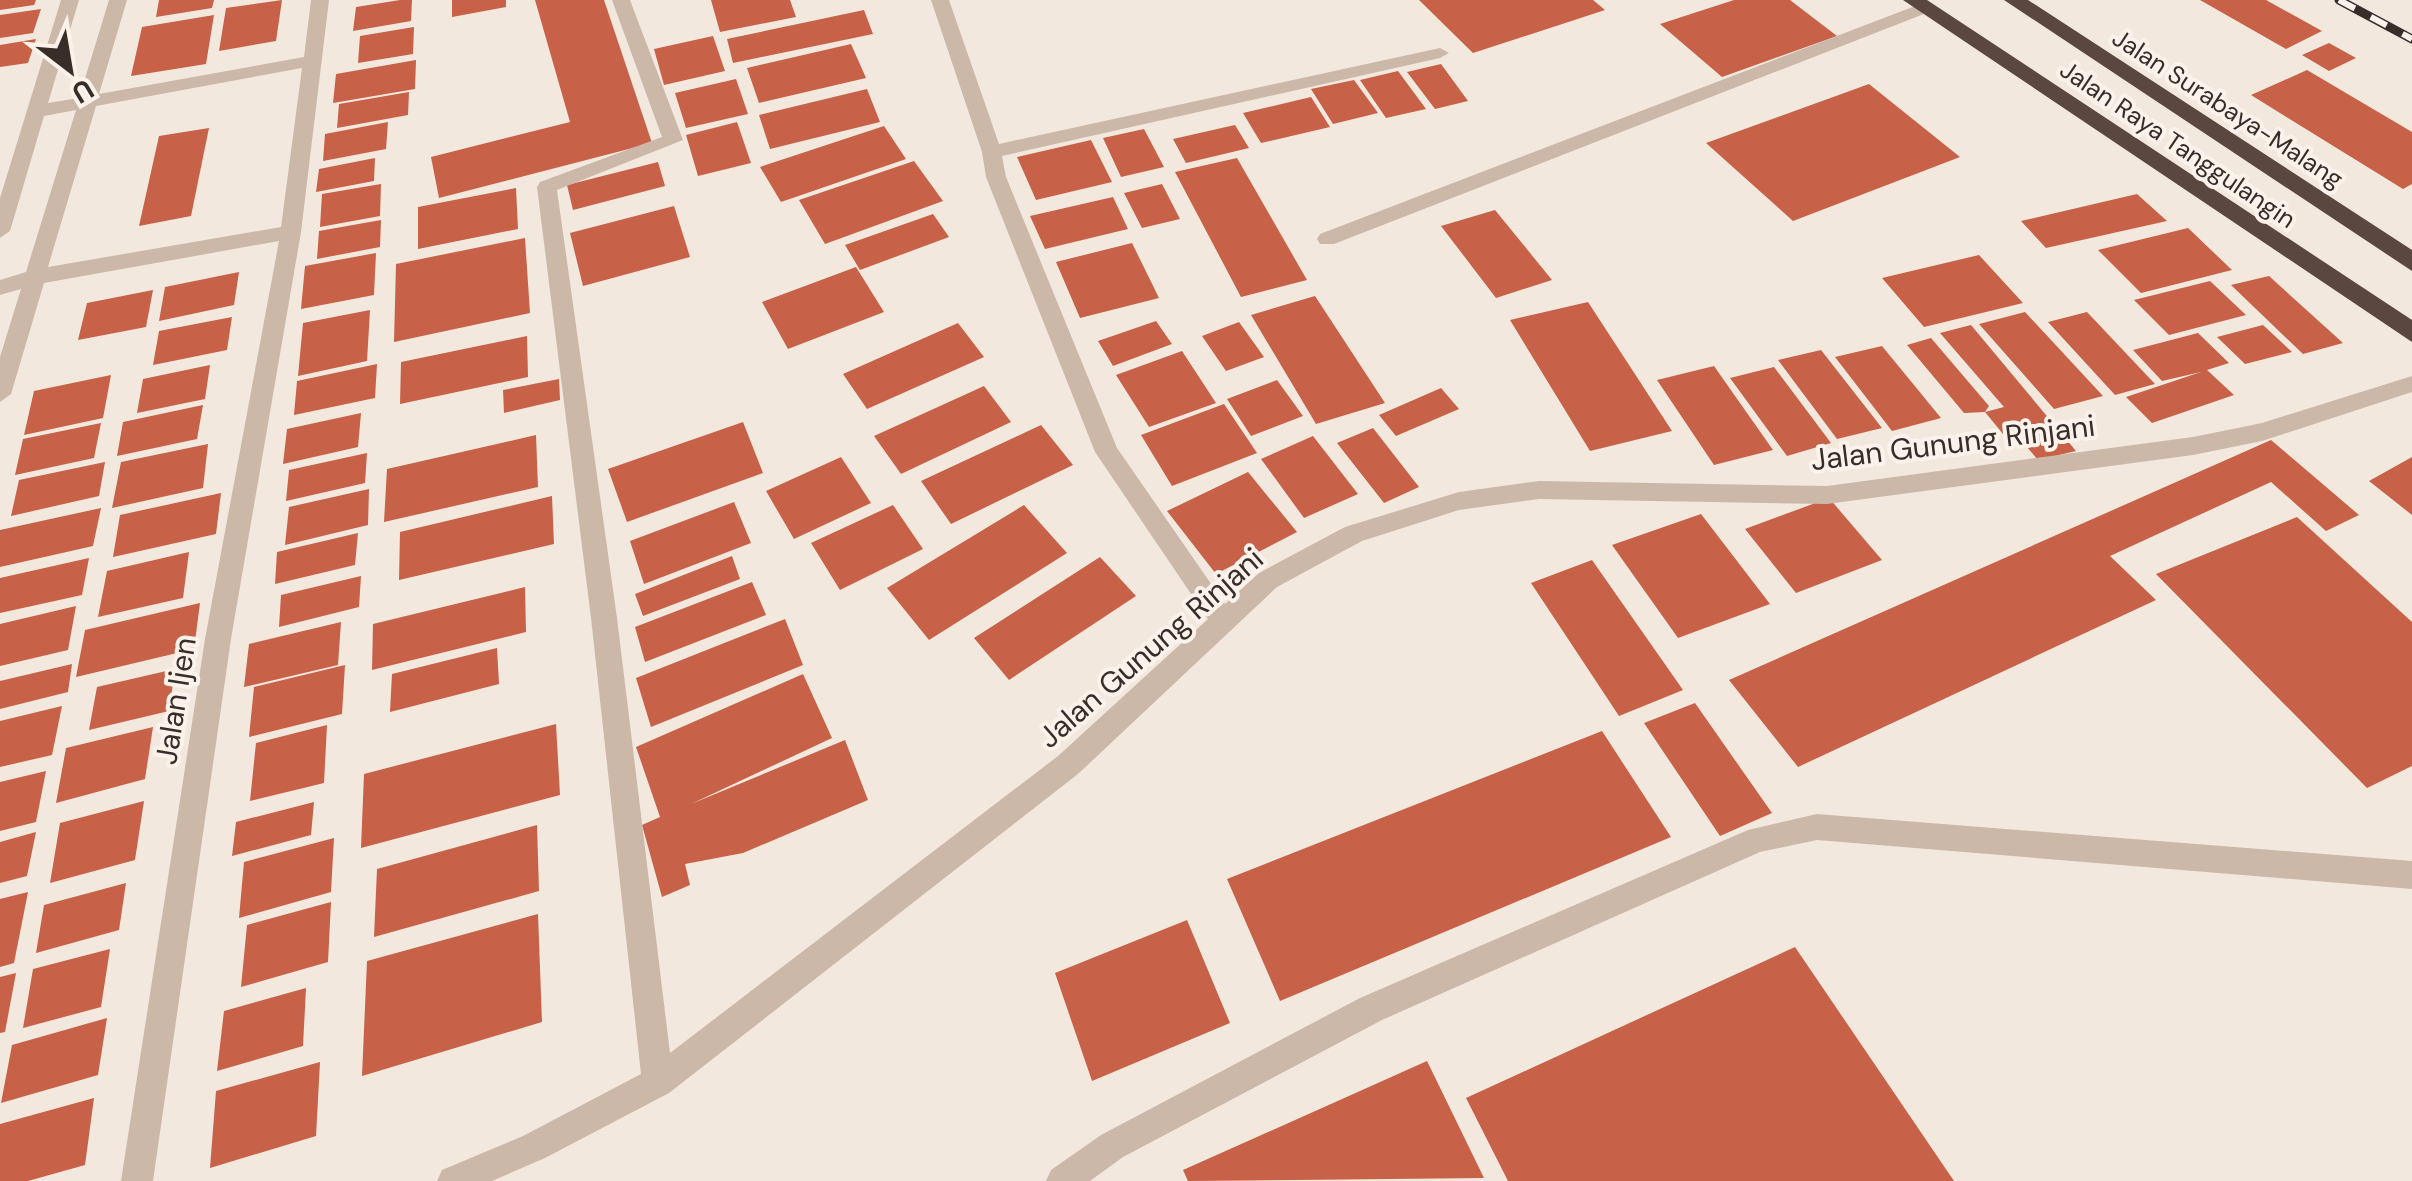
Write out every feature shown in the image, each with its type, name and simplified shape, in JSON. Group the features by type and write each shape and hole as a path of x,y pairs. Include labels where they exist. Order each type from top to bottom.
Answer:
{"highway":[{"name":"Jalan Surabaya-Malang","path":"2014,0 2412,262"},
{"name":"Jalan Raya Tanggulangin","path":"1918,4 2412,333"}],"street":[{"path":"0,230 70,0"},
{"path":"0,394 118,0"},
{"name":"Jalan Ijen","path":"137,1181 218,639 291,232 320,0"},
{"path":"622,0 672,140 547,187 604,618 658,1082"},
{"path":"940,0 992,152 996,177 1107,452 1224,622"},
{"path":"1327,239 1918,4"},
{"path":"992,152 1440,53"},
{"path":"33,112 310,60"},
{"path":"0,288 35,278 291,232"},
{"name":"Jalan Gunung Rinjani","path":"454,1181 534,1147 658,1082 1068,765 1268,580 1354,534 1459,501 1539,490 1827,495 2193,446 2262,432 2412,384"},
{"path":"1062,1181 1112,1146 1371,1009 1758,839 1817,827 2412,876"}],"building":[{"path":"0,0 36,0 34,5 0,10"},
{"path":"159,0 214,0 212,8 156,17"},
{"path":"282,0 276,41 219,51 226,8"},
{"path":"412,0 411,21 353,31 356,7"},
{"path":"452,0 506,0 506,7 452,17"},
{"path":"535,0 604,0 652,143 439,198 431,157 570,122"},
{"path":"711,0 790,0 796,17 720,32"},
{"path":"1419,0 1593,0 1605,10 1473,53"},
{"path":"1734,0 1790,0 1837,36 1722,77 1660,24"},
{"path":"2200,0 2266,0 2322,31 2286,49"},
{"path":"41,9 33,33 0,38 0,15"},
{"path":"864,10 873,34 733,63 727,39"},
{"path":"214,15 206,64 131,76 142,27"},
{"path":"414,27 413,54 358,63 360,36"},
{"path":"713,36 725,71 664,85 654,49"},
{"path":"36,39 28,63 0,67 0,45"},
{"path":"2329,43 2356,58 2329,71 2302,55"},
{"path":"851,44 866,78 759,103 747,68"},
{"path":"416,60 415,89 333,103 336,74"},
{"path":"1441,64 1468,101 1435,109 1407,72"},
{"path":"2307,70 2412,132 2412,184 2403,189 2251,95"},
{"path":"1398,71 1426,109 1386,118 1360,80"},
{"path":"736,79 748,114 686,128 675,93"},
{"path":"1354,80 1378,113 1333,124 1311,89"},
{"path":"1869,84 1960,157 1793,221 1706,143"},
{"path":"867,89 880,122 770,149 759,115"},
{"path":"409,92 408,115 337,128 339,104"},
{"path":"1311,97 1330,127 1261,143 1243,113"},
{"path":"388,122 386,149 323,161 325,134"},
{"path":"737,122 751,163 698,176 686,135"},
{"path":"1235,125 1249,148 1186,163 1173,139"},
{"path":"884,126 906,159 781,202 760,167"},
{"path":"209,128 191,216 139,226 159,136"},
{"path":"1144,129 1164,167 1121,177 1103,138"},
{"path":"1091,140 1112,182 1036,200 1017,157"},
{"path":"375,158 374,181 316,192 319,169"},
{"path":"1237,158 1307,280 1241,297 1175,172"},
{"path":"914,161 943,201 825,244 799,200"},
{"path":"658,162 665,186 573,210 567,185"},
{"path":"381,184 380,216 320,227 322,194"},
{"path":"1162,184 1180,219 1142,228 1124,193"},
{"path":"516,188 518,229 418,249 418,207"},
{"path":"2137,194 2167,221 2046,248 2021,221"},
{"path":"1113,197 1128,229 1045,249 1030,216"},
{"path":"674,206 690,257 583,286 570,233"},
{"path":"1495,210 1552,280 1496,298 1441,226"},
{"path":"933,214 949,237 860,270 845,245"},
{"path":"381,220 380,247 317,259 319,231"},
{"path":"2188,228 2232,270 2141,293 2098,250"},
{"path":"525,238 530,313 394,342 396,264"},
{"path":"1132,243 1159,298 1080,318 1056,262"},
{"path":"376,253 374,295 301,309 305,266"},
{"path":"1979,255 2023,303 1924,327 1882,278"},
{"path":"856,267 884,312 788,349 762,302"},
{"path":"239,272 234,305 159,321 165,287"},
{"path":"2269,276 2343,343 2303,354 2231,285"},
{"path":"2210,281 2246,315 2169,335 2134,300"},
{"path":"153,290 146,327 78,340 87,303"},
{"path":"1315,296 1385,403 1316,424 1251,315"},
{"path":"1588,302 1672,431 1590,451 1510,320"},
{"path":"370,310 367,361 298,376 303,323"},
{"path":"2025,312 2103,396 2054,409 1979,324"},
{"path":"2087,312 2155,384 2115,395 2048,322"},
{"path":"232,317 227,350 153,365 159,331"},
{"path":"1156,321 1172,344 1113,366 1098,341"},
{"path":"1239,322 1264,357 1226,371 1202,336"},
{"path":"958,323 984,357 867,409 843,374"},
{"path":"1971,325 2076,451 2038,460 2014,432 2003,434 1985,412 2004,407 1940,333"},
{"path":"2263,325 2292,352 2245,364 2217,337"},
{"path":"2198,333 2229,363 2207,370 2234,395 2152,423 2126,397 2201,372 2162,381 2133,350"},
{"path":"527,336 528,377 400,404 401,362"},
{"path":"1931,338 1989,406 1985,412 1964,413 1907,345"},
{"path":"1882,346 1941,418 1892,431 1835,357"},
{"path":"1821,350 1882,428 1837,439 1778,360"},
{"path":"1182,351 1216,403 1149,427 1116,375"},
{"path":"377,364 375,398 294,415 297,381"},
{"path":"210,365 205,399 137,413 143,379"},
{"path":"1714,366 1773,450 1714,465 1657,380"},
{"path":"1774,367 1831,443 1787,456 1730,378"},
{"path":"111,375 103,418 24,435 34,391"},
{"path":"559,379 560,400 504,413 503,390"},
{"path":"1277,380 1303,416 1251,436 1227,399"},
{"path":"984,386 1011,422 901,474 874,436"},
{"path":"1441,388 1459,409 1396,436 1379,415"},
{"path":"1224,404 1257,453 1172,486 1141,435"},
{"path":"203,405 197,439 117,456 123,422"},
{"path":"361,413 358,447 283,464 287,429"},
{"path":"743,422 763,473 627,522 608,469"},
{"path":"101,423 94,458 15,475 23,439"},
{"path":"1041,425 1073,465 951,524 921,481"},
{"path":"1373,428 1419,487 1384,503 1337,443"},
{"path":"536,435 538,487 384,522 387,469"},
{"path":"1313,436 1358,494 1304,518 1261,459"},
{"path":"2271,440 2359,515 2326,531 2271,482 2110,556 2156,600 1798,767 1729,680"},
{"path":"208,444 203,488 112,508 121,462"},
{"path":"367,453 365,483 286,501 289,470"},
{"path":"841,457 871,503 794,539 766,491"},
{"path":"2412,457 2412,515 2369,481"},
{"path":"105,462 99,496 11,516 19,480"},
{"path":"1248,472 1297,532 1216,574 1167,511"},
{"path":"369,489 368,525 285,545 289,507"},
{"path":"221,493 216,534 113,557 120,515"},
{"path":"552,496 554,544 399,580 400,532"},
{"path":"1829,498 1882,560 1796,593 1745,529"},
{"path":"734,502 751,543 644,584 630,541"},
{"path":"893,505 923,549 840,590 811,543"},
{"path":"1024,505 1067,553 929,640 887,588"},
{"path":"101,508 93,546 0,567 0,530"},
{"path":"1701,514 1770,604 1678,638 1612,545"},
{"path":"2297,517 2412,622 2412,766 2367,788 2156,574"},
{"path":"358,533 355,565 275,584 277,552"},
{"path":"189,552 183,598 98,617 107,571"},
{"path":"732,556 740,579 643,616 635,594"},
{"path":"1100,557 1136,596 1009,680 974,638"},
{"path":"89,558 82,595 0,613 0,578"},
{"path":"1592,560 1683,690 1619,716 1531,583"},
{"path":"361,576 359,607 279,627 281,595"},
{"path":"752,582 766,615 645,662 635,627"},
{"path":"525,587 526,632 372,670 373,624"},
{"path":"200,603 194,649 76,677 85,630"},
{"path":"76,606 68,650 0,666 0,624"},
{"path":"785,619 803,665 651,727 636,678"},
{"path":"341,622 338,665 244,687 249,644"},
{"path":"497,648 499,684 390,712 392,674"},
{"path":"72,664 68,692 0,709 0,681"},
{"path":"345,665 342,714 249,737 254,687"},
{"path":"175,669 169,711 89,730 97,687"},
{"path":"803,674 832,738 691,804 845,740 868,800 743,853 685,864 690,885 662,897 642,825 660,817 636,747"},
{"path":"1695,703 1772,813 1720,836 1644,723"},
{"path":"62,706 52,755 0,767 0,721"},
{"path":"556,724 560,795 361,848 364,774"},
{"path":"327,725 324,783 250,801 256,743"},
{"path":"153,727 145,779 56,803 66,748"},
{"path":"1602,731 1671,837 1280,1001 1227,879"},
{"path":"46,771 36,822 0,831 0,782"},
{"path":"144,801 135,860 50,883 60,823"},
{"path":"314,802 311,835 232,856 236,822"},
{"path":"537,825 539,891 374,937 377,869"},
{"path":"36,832 27,876 0,883 0,842"},
{"path":"334,838 331,892 239,918 244,862"},
{"path":"126,883 119,930 36,953 44,905"},
{"path":"28,892 14,963 0,967 0,899"},
{"path":"331,902 328,962 241,987 247,925"},
{"path":"538,914 542,1022 362,1076 367,961"},
{"path":"1187,920 1230,1023 1092,1081 1055,973"},
{"path":"1795,947 1954,1181 1508,1181 1466,1098"},
{"path":"110,949 101,1007 23,1028 33,969"},
{"path":"16,973 5,1032 0,1033 0,977"},
{"path":"306,988 303,1046 217,1071 224,1011"},
{"path":"107,1018 98,1075 1,1103 12,1045"},
{"path":"1427,1061 1484,1178 1188,1181 1183,1170"},
{"path":"320,1062 316,1136 210,1168 216,1091"},
{"path":"94,1098 85,1165 28,1181 0,1181 0,1124"}],"railway":[{"path":"2339,0 2412,39"}]}
